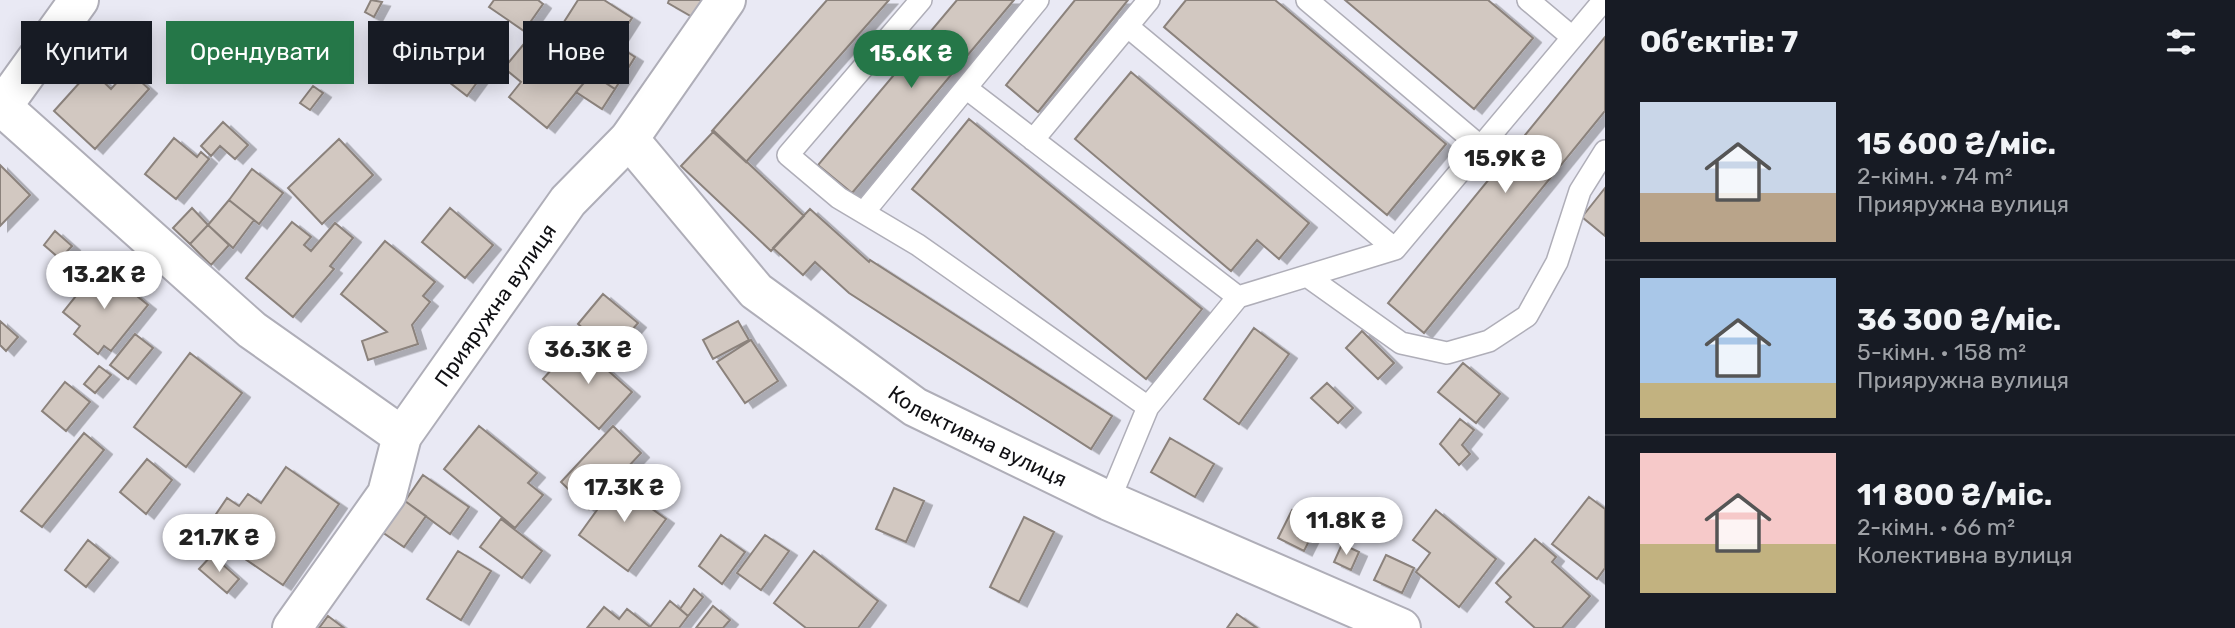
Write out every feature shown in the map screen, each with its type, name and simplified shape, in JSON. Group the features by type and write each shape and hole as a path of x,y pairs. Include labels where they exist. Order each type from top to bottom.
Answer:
{"street":[{"path":"79,0 1,106 252,330 402,436"},
{"name":"Прияружна вулиця","path":"292,628 387,494 402,436 568,201 629,139 726,0"},
{"name":"Колективна вулиця","path":"629,139 756,290 915,407 1109,501 1401,628"}],"lane":[{"path":"921,0 788,155 839,198 918,245 1148,407"},
{"path":"864,212 1038,0"},
{"path":"1033,140 1149,0"},
{"path":"1307,0 1481,147"},
{"path":"1528,0 1573,37"},
{"path":"1109,501 1148,407 1238,298 1395,249 1604,0"},
{"path":"1127,26 1395,249"},
{"path":"966,88 1238,298"},
{"path":"1307,276 1401,343 1447,353 1489,341 1527,316 1557,262 1580,191 1605,151"}],"building":[{"path":"371,0 382,2 374,17 365,12"},
{"path":"494,0 538,0 543,4 531,21 523,21 523,30 489,7"},
{"path":"578,0 604,0 632,18 629,23 565,21"},
{"path":"669,0 704,0 694,18 668,3"},
{"path":"827,0 889,0 746,162 712,131"},
{"path":"957,0 1014,0 852,193 818,165"},
{"path":"1075,0 1128,0 1038,112 1006,85"},
{"path":"1186,0 1275,0 1446,144 1387,215 1164,27"},
{"path":"1345,0 1488,0 1533,38 1474,109"},
{"path":"1605,37 1605,111 1424,333 1388,303"},
{"path":"523,45 523,84 583,84 547,128 509,97 521,82 509,72 509,62"},
{"path":"629,53 635,57 629,67"},
{"path":"1131,72 1309,223 1279,259 1257,240 1231,271 1075,139"},
{"path":"78,84 106,84 111,89 115,84 143,84 149,89 95,149 54,111"},
{"path":"451,84 476,84 467,96"},
{"path":"583,84 607,84 615,89 602,109 576,92"},
{"path":"313,86 323,93 310,110 300,103"},
{"path":"969,119 1202,309 1146,379 912,189"},
{"path":"223,122 248,145 235,159 220,146 211,156 201,146"},
{"path":"714,131 804,216 771,251 681,166"},
{"path":"174,138 197,157 201,152 209,159 176,199 145,174"},
{"path":"339,139 373,175 322,224 288,188"},
{"path":"0,165 30,195 0,226"},
{"path":"252,169 283,193 259,224 229,200"},
{"path":"1605,188 1605,236 1582,217"},
{"path":"229,200 254,220 233,248 208,225"},
{"path":"192,208 208,225 190,244 173,228"},
{"path":"450,208 493,245 465,278 422,242"},
{"path":"810,209 869,262 870,260 1112,416 1091,449 849,293 815,262 803,275 773,248"},
{"path":"292,222 311,237 304,245 311,251 335,223 353,238 330,266 334,269 293,317 246,278"},
{"path":"208,225 229,245 211,265 190,244"},
{"path":"55,231 72,246 60,259 44,245"},
{"path":"385,241 435,282 423,296 430,302 412,325 418,344 368,360 362,341 387,332 341,294"},
{"path":"100,266 148,305 111,351 104,346 98,354 74,334 80,326 63,312"},
{"path":"603,294 638,323 619,345 607,335 600,343 578,324"},
{"path":"0,321 18,337 6,351 0,345"},
{"path":"738,321 749,340 713,359 703,340"},
{"path":"1254,328 1289,354 1239,424 1204,399"},
{"path":"1362,331 1394,363 1378,379 1346,348"},
{"path":"135,334 153,348 128,379 110,365"},
{"path":"751,340 778,381 745,403 717,362"},
{"path":"576,342 632,392 599,429 543,379"},
{"path":"190,353 242,393 186,467 134,427"},
{"path":"1463,363 1500,394 1476,423 1438,392"},
{"path":"99,366 111,375 95,393 84,384"},
{"path":"65,382 90,402 66,431 42,411"},
{"path":"1327,383 1353,408 1338,423 1311,398"},
{"path":"1460,419 1474,430 1462,445 1470,454 1459,465 1440,444"},
{"path":"479,426 537,473 528,483 543,495 515,528 444,469"},
{"path":"613,426 641,453 589,509 561,482"},
{"path":"84,433 104,450 42,527 21,511"},
{"path":"1170,438 1214,464 1195,497 1151,472"},
{"path":"147,459 172,480 146,514 120,492"},
{"path":"286,467 339,504 283,585 216,539 224,528 212,520 227,498 239,506 248,494 261,503"},
{"path":"423,475 469,507 450,534 405,501"},
{"path":"636,477 651,488 641,501 666,519 628,571 579,535 620,478 630,485"},
{"path":"894,488 924,501 906,542 876,529"},
{"path":"1589,497 1605,509 1605,568 1597,579 1552,544"},
{"path":"405,501 426,516 404,547 382,532"},
{"path":"1292,510 1318,523 1304,551 1278,538"},
{"path":"1436,510 1496,559 1459,607 1416,572 1430,553 1413,540"},
{"path":"1024,517 1054,532 1019,602 990,587"},
{"path":"501,519 542,551 522,578 480,547"},
{"path":"721,535 745,552 722,584 699,566"},
{"path":"765,535 789,551 761,590 737,573"},
{"path":"1535,539 1556,557 1552,562 1590,596 1562,628 1535,628 1506,602 1511,597 1496,583"},
{"path":"88,540 110,558 86,587 65,570"},
{"path":"1342,544 1359,552 1351,570 1334,562"},
{"path":"458,551 491,571 461,620 427,599"},
{"path":"814,551 878,601 858,628 806,628 774,603"},
{"path":"212,555 239,579 227,593 199,569"},
{"path":"1386,555 1414,568 1402,593 1374,580"},
{"path":"694,589 703,597 688,616 680,609"},
{"path":"670,601 688,616 679,628 587,628 604,607 619,619 627,609 650,627"},
{"path":"713,606 730,620 723,628 696,628"},
{"path":"1237,614 1257,628 1227,628"},
{"path":"328,616 344,628 319,628"}]}
